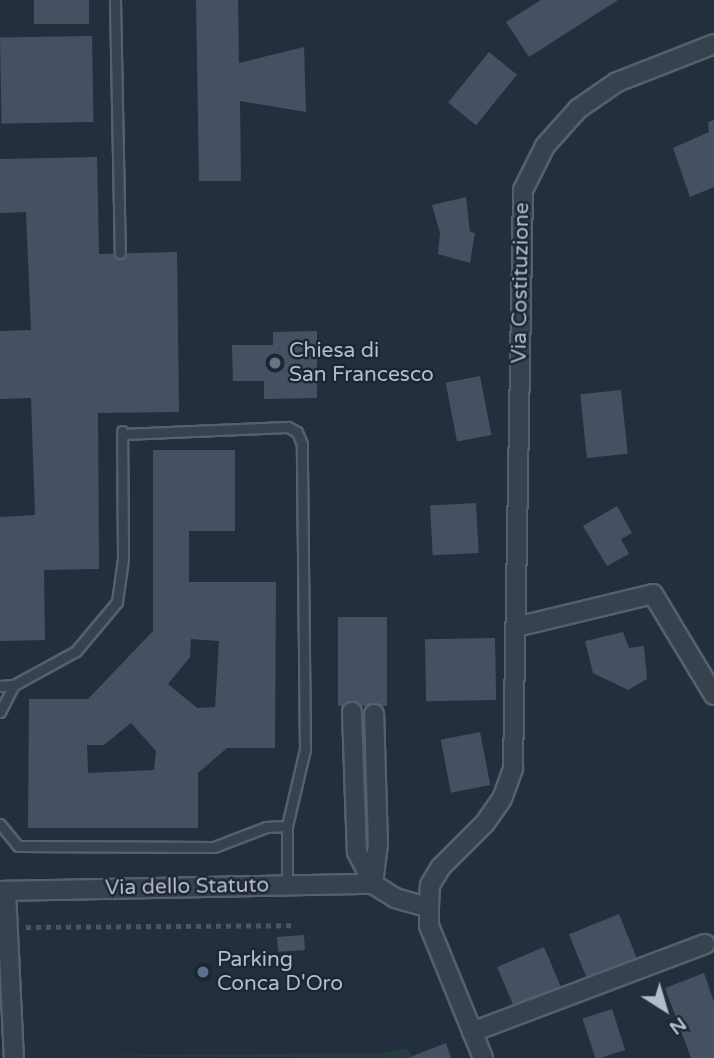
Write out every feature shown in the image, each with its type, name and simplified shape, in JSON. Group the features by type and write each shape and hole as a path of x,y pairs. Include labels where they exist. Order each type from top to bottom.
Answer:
{"street":[{"name":"Via Costituzione","path":"429,908 430,885 441,867 485,823 502,799 513,768 523,190 545,146 578,109 617,82 714,44"},
{"path":"516,627 653,594 714,695"},
{"path":"352,712 357,852 373,884 394,898 429,908 429,926 483,1058"},
{"path":"373,884 378,846 374,714"},
{"name":"Via dello Statuto","path":"3,891 373,884"},
{"path":"3,891 14,1058"},
{"path":"472,1031 705,944"}],"lane":[{"path":"115,0 120,253"},
{"path":"0,686 14,685 76,651 117,602 123,559 122,431 288,427 297,432 302,444 305,749 287,826 287,886"},
{"path":"0,712 14,685"},
{"path":"0,824 18,846 214,847 266,827 287,826"}],"path":[{"path":"5,927 291,925"}],"green space":[{"path":"446,1043 451,1058 53,1056 384,1053 408,1048 412,1056"}],"building":[{"path":"34,0 89,0 89,24 34,24"},
{"path":"196,0 238,0 239,63 304,47 306,112 240,101 241,181 199,181"},
{"path":"541,0 618,0 529,57 506,22"},
{"path":"92,36 94,122 2,124 0,38"},
{"path":"489,52 517,75 476,125 448,103"},
{"path":"714,120 714,187 690,197 673,148 709,132 708,122"},
{"path":"97,157 99,254 177,252 179,412 98,413 99,569 44,570 45,640 0,641 0,517 35,515 31,398 0,399 0,331 31,330 26,212 0,213 0,159"},
{"path":"466,197 470,232 475,233 470,263 438,254 440,233 432,205"},
{"name":"Chiesa di San Francesco","path":"317,331 317,398 264,399 264,381 233,381 232,345 273,345 273,332"},
{"path":"480,376 491,435 457,442 446,383"},
{"path":"621,390 628,454 587,458 580,394"},
{"path":"153,450 235,450 235,531 189,531 189,582 276,582 275,748 227,748 198,773 198,828 28,828 29,699 88,699 153,631","holes":["191,639 219,641 215,707 197,708 168,684 190,657","131,723 156,751 154,770 88,773 87,745 104,745"]},
{"path":"476,503 479,553 433,555 430,505"},
{"path":"617,506 632,533 621,539 629,554 607,566 583,526"},
{"path":"338,617 387,617 387,706 338,706"},
{"path":"623,632 629,648 644,646 647,679 628,690 593,673 585,641"},
{"path":"495,638 496,700 426,701 425,639"},
{"path":"480,732 490,785 451,793 441,740"},
{"path":"619,914 637,959 587,979 569,934"},
{"path":"304,935 305,950 278,952 277,937"},
{"path":"544,947 562,989 515,1009 497,967"},
{"path":"704,973 714,1002 714,1058 691,1058 665,988"},
{"path":"612,1009 625,1050 595,1058 583,1019"},
{"path":"446,1043 451,1058 408,1058"}],"place":[{"name":"Chiesa di San Francesco","path":"275,363"},
{"name":"Parking Conca D'Oro","path":"203,972"}]}
